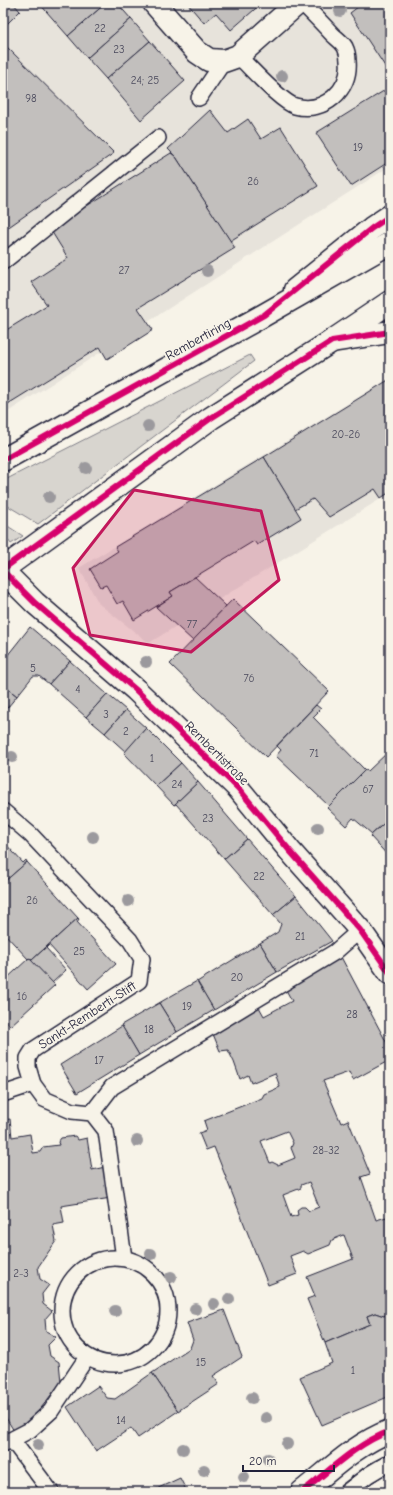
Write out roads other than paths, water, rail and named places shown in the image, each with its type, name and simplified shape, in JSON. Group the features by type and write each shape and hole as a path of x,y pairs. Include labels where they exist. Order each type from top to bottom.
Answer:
{"main road":[{"path":"154,3 197,52 224,59 298,3"},
{"name":"Rembertiring","path":"264,315 372,228 390,216"},
{"name":"Rembertiring","path":"3,460 390,243"},
{"path":"3,570 211,418 390,302"},
{"path":"332,341 390,332"},
{"name":"Rembertistraße","path":"3,570 34,603 136,690 238,788 295,857 360,930 390,973"},
{"path":"302,1492 358,1447 377,1436 390,1431"}],"lane":[{"path":"199,98 224,59 285,101 295,106 308,108 319,106 329,102 340,93 346,80 349,67 345,47 302,3"},
{"path":"3,262 158,138"},
{"name":"Sankt-Remberti-Stift","path":"3,811 31,835 130,940 142,959 139,981 33,1050 28,1058 28,1067 33,1084 44,1099 72,1111 92,1113"},
{"path":"124,1258 106,1131 92,1113 112,1087 335,952 360,930"},
{"path":"3,1094 33,1084"},
{"path":"106,1258 124,1258 140,1263 154,1273 164,1288 169,1304 168,1321 162,1337 151,1351 137,1360 120,1364 103,1363 87,1357 74,1345 64,1328 62,1310 65,1292 74,1276 88,1264 106,1258"},
{"path":"51,1492 8,1442 30,1430 51,1411 87,1357"},
{"path":"346,1492 368,1475 390,1462"}],"tram line":[{"path":"334,1492 372,1462 390,1453"},
{"path":"358,1492 390,1471"}]}
